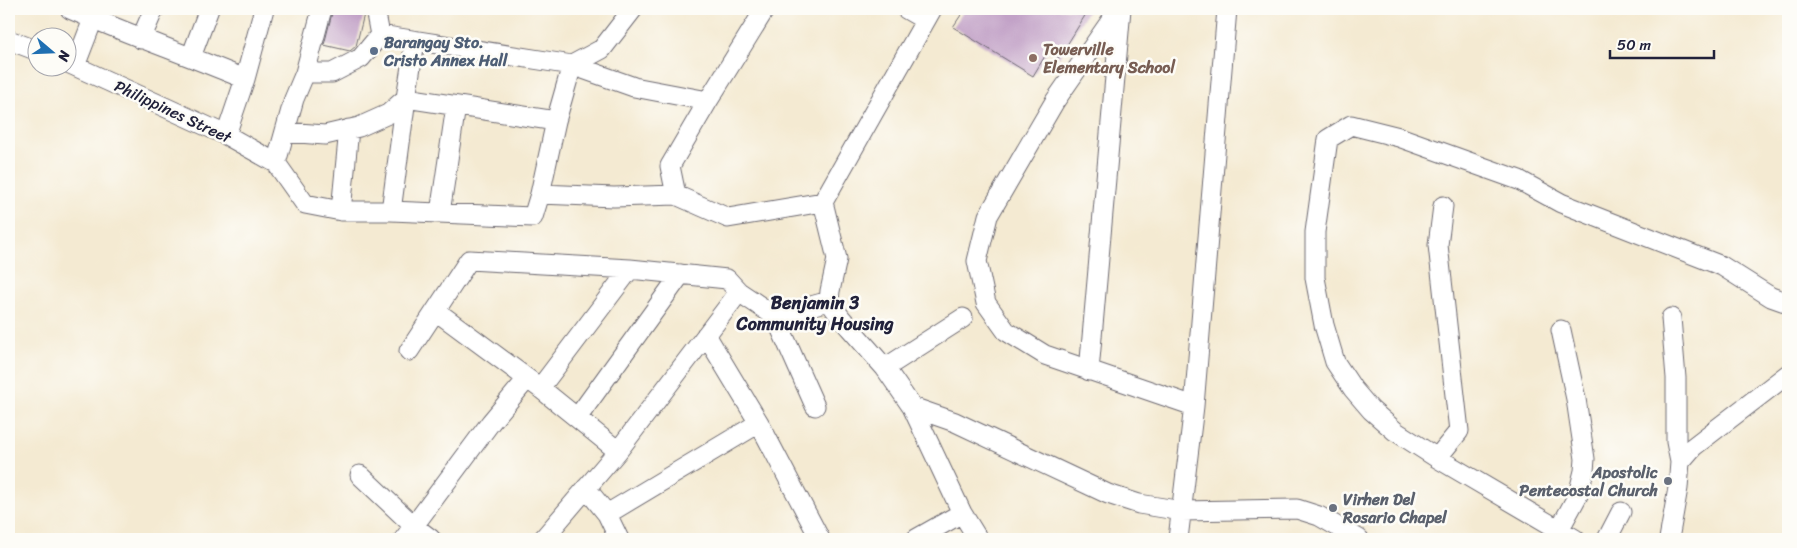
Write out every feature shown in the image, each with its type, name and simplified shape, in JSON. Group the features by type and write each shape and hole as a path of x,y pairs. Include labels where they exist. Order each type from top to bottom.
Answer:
{"street":[{"path":"70,9 95,14 141,39 192,56 245,79"},
{"path":"141,39 154,9"},
{"path":"192,56 209,9"},
{"path":"226,134 245,79 264,9"},
{"path":"322,9 305,73 294,100 276,163 305,204 341,211 391,211 533,217 556,121 572,65 602,50 632,9"},
{"path":"375,9 380,35"},
{"path":"676,195 670,166 764,9"},
{"path":"906,9 928,14 823,202 837,260 829,301 840,318 885,368 912,407 962,514 978,539"},
{"path":"1120,9 1055,101 988,216 977,261 986,303 1006,331 1045,355 1194,406"},
{"path":"1089,371 1120,9"},
{"path":"1178,539 1194,406 1227,9"},
{"path":"78,49 95,14"},
{"path":"305,73 332,73 361,58 380,35"},
{"path":"380,35 572,65 634,86 708,101"},
{"path":"9,40 28,47"},
{"path":"391,211 415,41"},
{"name":"Philippines Street","path":"78,67 226,134 276,163"},
{"path":"285,132 325,136 359,127 388,114 406,98"},
{"path":"406,98 556,121"},
{"path":"440,213 456,106"},
{"path":"1561,330 1576,400 1585,459 1584,471 1567,535 1436,458 1395,431 1371,410 1336,362 1324,325 1315,278 1315,232 1328,139 1351,125 1399,137 1519,180 1562,203 1722,266 1771,297 1788,304"},
{"path":"341,211 349,129"},
{"path":"540,194 614,197 676,195 728,218 823,202"},
{"path":"1436,458 1459,431 1438,244 1443,206"},
{"path":"409,351 469,260 630,269 727,280 739,292 775,316 815,406"},
{"path":"409,533 491,422 533,384 630,269"},
{"path":"577,418 681,274"},
{"path":"543,539 618,451 739,292"},
{"path":"775,316 829,301"},
{"path":"436,311 618,451"},
{"path":"885,368 963,318"},
{"path":"1669,539 1678,488 1680,462 1676,442 1676,378 1671,318"},
{"path":"706,335 759,423 816,538"},
{"path":"1680,462 1693,447 1788,374"},
{"path":"912,407 954,422 1108,494 1139,504 1182,511 1297,509 1318,516 1332,533 1359,539"},
{"path":"608,514 759,423"},
{"path":"360,475 409,533 431,539"},
{"path":"586,488 608,514 619,539"},
{"path":"1608,539 1621,512"},
{"path":"916,539 962,514"}],"building":[{"path":"333,9 364,9 356,46 350,51 324,45"},
{"name":"Towerville Elementary School","path":"965,9 1089,9 1059,58 1048,51 1033,76 953,27"}],"place":[{"name":"Barangay Sto. Cristo Annex Hall","path":"374,51"},
{"name":"Towerville Elementary School","path":"1033,58"},
{"name":"Apostolic Pentecostal Church","path":"1668,481"},
{"name":"Virhen Del Rosario Chapel","path":"1333,508"}],"district":[{"name":"Benjamin 3 Community Housing","path":"815,313"}]}
